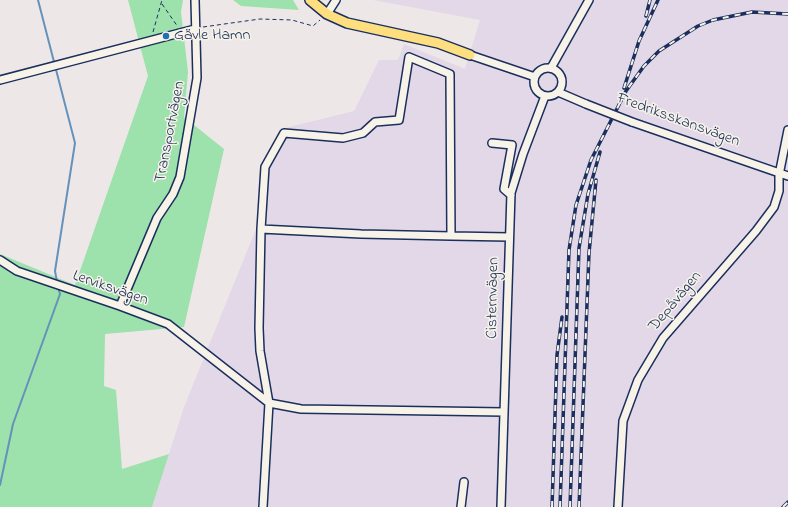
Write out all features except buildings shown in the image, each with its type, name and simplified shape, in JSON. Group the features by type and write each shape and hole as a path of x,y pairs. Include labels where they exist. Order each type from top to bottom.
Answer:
{"main road":[{"path":"310,0 327,14 347,23 438,43 470,55"}],"street":[{"name":"Transportvägen","path":"120,306 157,218 173,194 180,177 197,78 195,0"},
{"path":"327,14 336,0"},
{"path":"551,68 590,0"},
{"path":"0,80 195,29"},
{"path":"470,55 534,77"},
{"path":"269,507 263,507 269,403 260,351 261,229 265,167 284,133 343,138 363,133 375,122 399,120 409,57 450,74 451,236"},
{"path":"551,68 561,76 562,85 558,92 550,96 545,96 534,87 534,77 543,69 551,68"},
{"name":"Fredriksskansvägen","path":"558,92 632,122 720,152 779,175 788,176"},
{"name":"Cisternvägen","path":"501,507 508,237 511,195 523,154 545,96"},
{"name":"Depåvägen","path":"618,507 623,421 638,380 663,338 756,231 774,207 779,191 779,175 788,130"},
{"path":"492,143 512,146 504,189 511,195"},
{"path":"261,229 361,234 508,237"},
{"name":"Lerviksvägen","path":"0,260 17,271 168,324 269,403"},
{"path":"269,403 301,409 504,412"},
{"path":"461,507 464,482"}],"path":[{"path":"150,41 162,0"},
{"path":"162,4 182,32"},
{"path":"195,29 260,19 292,20 313,26 327,14"}],"shaded area":[{"path":"373,0 788,0 788,507 152,507 184,407 258,224 260,166 281,129 354,111 379,60 398,60 404,44 465,69 480,20"}],"green space":[{"path":"128,0 183,0 181,12 188,72 184,117 224,149 184,327 105,334 104,386 116,390 122,469 169,454 152,507 0,507 0,254 75,285 148,76"},
{"path":"233,0 293,0 299,10 241,6"}],"waterway":[{"path":"38,0 75,143 55,271 57,282"},
{"path":"0,485 13,424 60,294 58,287"}],"railway":[{"path":"646,16 650,0"},
{"path":"624,88 639,41 658,0"},
{"path":"560,507 569,250 576,205 591,160 626,91 644,66 659,51 698,26 713,20 752,12 788,14"},
{"path":"570,507 579,248 588,194 600,152"},
{"path":"579,507 589,253 596,180"},
{"path":"552,507 557,355 562,317"},
{"path":"783,507 788,502"}],"place":[{"name":"Gävle Hamn","path":"166,36"}]}
